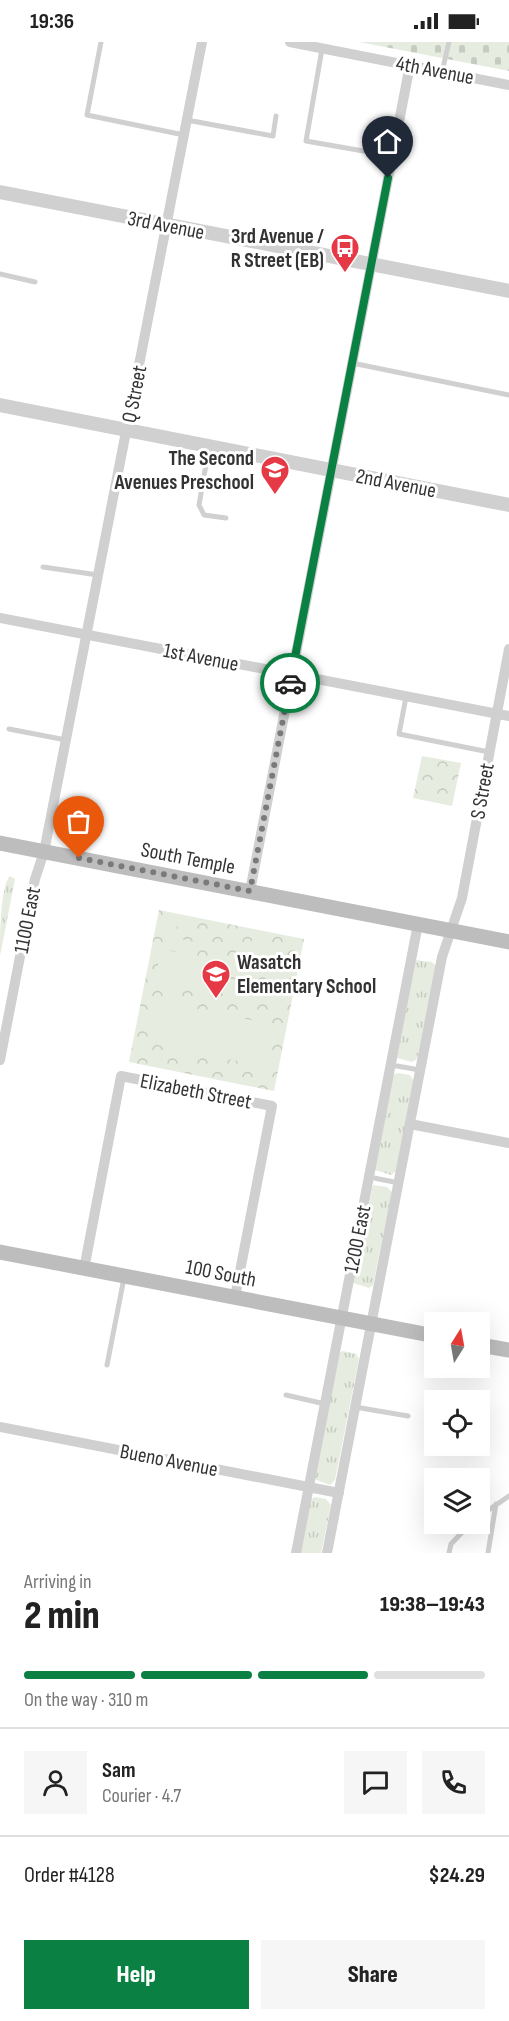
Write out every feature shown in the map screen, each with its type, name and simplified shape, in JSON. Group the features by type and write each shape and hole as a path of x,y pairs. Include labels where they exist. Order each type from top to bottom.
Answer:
{"main road":[{"name":"South Temple","path":"0,843 509,942"},
{"name":"100 South","path":"0,1252 424,1334"},
{"path":"490,1347 509,1350"}],"street":[{"name":"Q Street","path":"44,852 202,42"},
{"name":"4th Avenue","path":"290,42 509,85"},
{"path":"250,891 410,65"},
{"name":"3rd Avenue","path":"0,192 509,291"},
{"name":"2nd Avenue","path":"0,405 509,505"},
{"name":"1st Avenue","path":"0,618 509,716"},
{"name":"S Street","path":"449,930 462,898 509,650"},
{"name":"1100 East","path":"0,1060 2,1034 35,879 44,852"},
{"name":"1200 East","path":"296,1553 418,924"},
{"name":"1200 East","path":"327,1553 449,930"},
{"name":"Elizabeth Street","path":"84,1269 121,1076 272,1106 235,1297"},
{"path":"410,1124 509,1143"},
{"name":"Bueno Avenue","path":"0,1427 339,1493"}],"lane":[{"path":"101,42 87,115 184,135"},
{"path":"442,72 448,42"},
{"path":"322,48 306,141 392,156"},
{"path":"187,120 273,136 276,116"},
{"path":"0,274 35,282"},
{"path":"352,363 509,395"},
{"path":"209,446 199,505 204,515 226,518"},
{"path":"43,567 98,575"},
{"path":"406,697 399,734 489,752"},
{"path":"9,729 66,740"},
{"path":"391,1065 420,1070"},
{"path":"369,1177 399,1183"},
{"path":"107,1365 124,1276"},
{"path":"286,1395 325,1404"},
{"path":"355,1407 408,1416"},
{"path":"490,1508 509,1496"},
{"path":"488,1553 496,1504"},
{"path":"448,1553 451,1544 460,1534"}],"path":[{"path":"77,838 79,828"}],"green space":[{"path":"359,42 509,42 509,71"},
{"path":"422,756 461,763 452,806 413,798"},
{"path":"10,876 15,879 0,956 2,901"},
{"name":"Wasatch Elementary School","path":"159,910 304,939 274,1091 129,1062"},
{"path":"168,916 178,918 175,938 199,943 196,958 179,954 178,957 196,960 194,973 211,977 208,991 155,981 161,950 179,952 162,948"},
{"path":"252,940 282,945 276,975 246,969"},
{"path":"416,960 432,962 436,966 417,1059 412,1062 397,1058"},
{"path":"155,1000 275,1025 267,1067 147,1043"},
{"path":"398,1073 410,1075 414,1081 396,1171 391,1175 375,1170 392,1075"},
{"path":"373,1185 387,1187 392,1192 373,1285 369,1288 353,1283"},
{"path":"340,1352 356,1354 359,1359 335,1480 330,1485 314,1479"},
{"path":"315,1497 326,1499 331,1505 321,1553 299,1553 310,1500"}],"way so far":[{"path":"79,858 250,891 290,683"}],"place":[{"name":"3rd Avenue / R Street (EB)","path":"345,274"},
{"name":"The Second Avenues Preschool","path":"275,496"},
{"name":"Wasatch Elementary School","path":"216,1000"}],"route":[{"path":"290,683 388,178"}]}
